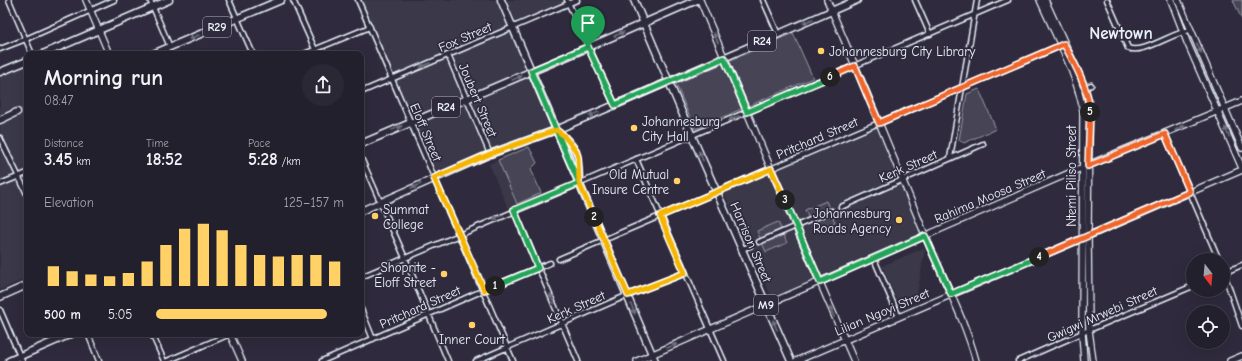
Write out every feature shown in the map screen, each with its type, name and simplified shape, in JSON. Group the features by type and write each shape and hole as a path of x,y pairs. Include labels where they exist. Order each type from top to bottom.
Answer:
{"main road":[{"path":"50,51 169,0"},
{"name":"R29","path":"160,51 281,0"},
{"path":"501,0 655,361"},
{"name":"Harrison Street","path":"634,0 668,82 790,361"},
{"name":"R24","path":"364,143 697,0"},
{"name":"R24","path":"364,210 490,154 556,130 615,105 857,0"},
{"path":"0,72 24,62"},
{"path":"0,120 17,112"},
{"path":"556,130 563,135 576,151 578,157 579,183"},
{"path":"0,297 24,286"},
{"path":"9,361 21,359 65,337"}],"street":[{"path":"9,0 31,51"},
{"path":"86,0 108,51"},
{"path":"0,49 114,0"},
{"path":"150,0 170,47"},
{"path":"229,0 252,51"},
{"path":"293,0 316,51"},
{"name":"Eloff Street","path":"358,0 434,178 484,290 513,361"},
{"name":"Fox Street","path":"364,91 513,28 568,2 577,0"},
{"path":"700,0 854,361"},
{"path":"763,0 778,34"},
{"path":"827,0 925,236 951,294 976,361"},
{"path":"915,0 930,34"},
{"path":"950,158 978,0"},
{"path":"364,276 514,210 692,136 1008,0"},
{"name":"Ntemi Piliso Street","path":"1040,0 1084,88 1089,105 1090,121 1085,167 1082,238 1082,333 1084,361"},
{"name":"Ntemi Piliso Street","path":"1045,0 1078,90 1082,111 1088,235 1089,330 1093,361"},
{"path":"1107,0 1128,48 1132,50 1144,48 1183,31 1191,30"},
{"path":"1171,0 1242,169"},
{"path":"1178,0 1242,148"},
{"path":"568,2 615,105"},
{"path":"318,51 370,27"},
{"name":"Pritchard Street","path":"559,259 1062,45"},
{"name":"Joubert Street","path":"448,55 490,154"},
{"path":"1078,90 1091,85"},
{"name":"Rahima Moosa Street","path":"637,361 1085,167 1242,101"},
{"path":"1165,134 1216,253"},
{"path":"0,138 24,187"},
{"name":"Kerk Street","path":"841,207 983,144"},
{"path":"636,159 724,361"},
{"path":"364,165 448,361"},
{"name":"Lilian Ngoyi Street","path":"796,361 1242,169"},
{"path":"0,184 24,174"},
{"path":"514,210 578,361"},
{"path":"759,242 831,211"},
{"path":"742,249 750,246"},
{"path":"874,259 899,317"},
{"name":"Pritchard Street","path":"322,361 428,314 550,263"},
{"path":"1230,269 1242,265"},
{"name":"Kerk Street","path":"476,361 628,295 685,273"},
{"name":"Gwigwi Mrwebi Street","path":"1018,361 1186,289"},
{"path":"1230,292 1242,326"},
{"path":"0,310 21,359"},
{"path":"364,316 373,339"},
{"path":"89,337 99,361"},
{"path":"154,337 166,361 223,337"},
{"path":"231,337 242,361"},
{"path":"1230,361 1242,356"}],"shaded area":[{"path":"353,0 504,0 559,126 438,178 396,81 364,94 364,87 386,77"},
{"path":"506,0 570,0 516,23"},
{"path":"1233,0 1242,0 1242,20"},
{"path":"793,33 813,78 695,129 676,84"},
{"path":"24,63 24,279 0,290 0,74"},
{"path":"979,89 996,129 964,143 959,140 967,94"},
{"path":"877,127 922,235 772,298 724,193"},
{"path":"529,147 537,163 531,169 541,193 517,204 498,160"},
{"path":"498,160 517,204 508,208 489,164"},
{"path":"826,201 835,222 814,231 805,210"},
{"path":"778,222 787,243 766,252 757,231"},
{"path":"923,248 925,250 916,300 900,307 882,266"}],"tunnel":[{"path":"17,112 24,110"},
{"path":"831,211 841,207"},
{"path":"750,246 759,242"},
{"path":"550,263 559,259"}],"place":[{"name":"Johannesburg City Library","path":"821,51"},
{"name":"Johannesburg City Hall","path":"634,128"},
{"name":"Old Mutual Insure Centre","path":"677,181"},
{"name":"Summat College","path":"375,216"},
{"name":"Johannesburg Roads Agency","path":"899,220"},
{"name":"Shoprite - Eloff Street","path":"444,274"},
{"name":"Inner Court","path":"472,325"}],"district":[{"name":"Newtown","path":"1121,33"}],"route":[{"path":"588,47 531,71 556,130 579,183 514,210 538,268 484,290 434,178 490,154 556,130 563,135 576,151 578,157 579,183 628,295 685,273 660,216 771,169 820,282 925,236 951,294 1190,192 1165,134 1088,166 1090,121 1089,102 1064,44 879,123 855,66 747,112 724,58 615,105 588,47"}]}
